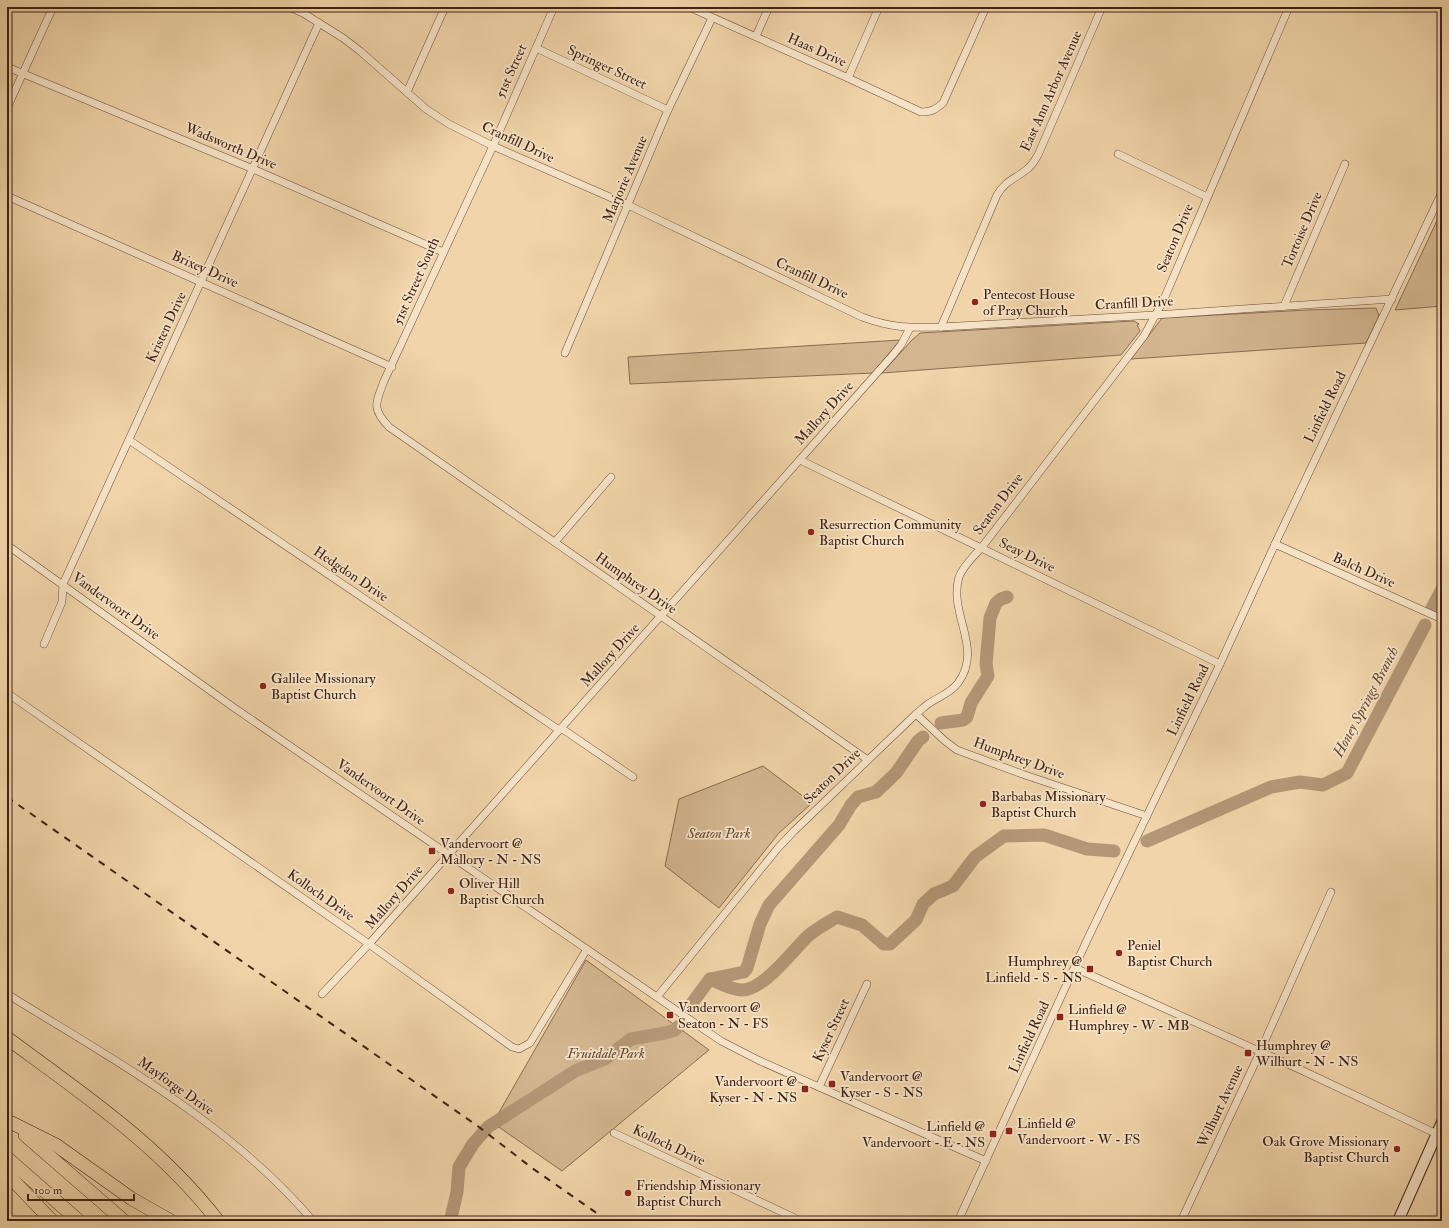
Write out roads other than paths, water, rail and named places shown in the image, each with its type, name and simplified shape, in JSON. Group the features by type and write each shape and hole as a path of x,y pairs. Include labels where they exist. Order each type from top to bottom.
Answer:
{"highway":[{"path":"7,1038 98,1105 145,1143 178,1176 218,1221"},
{"path":"9,1121 124,1221"},
{"path":"9,1121 56,1145 132,1199 171,1221"},
{"path":"7,1158 79,1221"},
{"path":"7,1174 52,1221"}],"street":[{"path":"7,108 53,7"},
{"name":"Cranfill Drive","path":"289,7 319,23 360,50 426,109 448,124 493,146 628,205 862,316 887,325 910,328 1156,315 1392,299"},
{"path":"407,92 445,7"},
{"name":"51st Street","path":"493,146 554,7"},
{"name":"Haas Drive","path":"690,7 921,112 934,111 944,103 986,7"},
{"path":"756,36 769,7"},
{"path":"848,78 879,7"},
{"name":"East Ann Arbor Avenue","path":"941,326 997,195 1007,182 1032,165 1038,155 1102,7"},
{"name":"Seaton Drive","path":"657,997 778,848 916,714 928,704 949,692 958,684 967,668 968,657 956,595 960,576 964,568 982,547 1139,342 1156,315 1289,7"},
{"name":"Marjorie Avenue","path":"565,353 668,110 712,18"},
{"name":"Kristen Drive","path":"44,644 62,602 63,584 319,23"},
{"name":"Springer Street","path":"536,48 668,110"},
{"name":"Wadsworth Drive","path":"7,67 253,169 443,252"},
{"name":"51st Street South","path":"389,427 377,411 376,402 384,381 392,367 443,252 493,146"},
{"path":"1118,154 1207,197"},
{"name":"Tortoise Drive","path":"1284,306 1345,164"},
{"name":"Linfield Road","path":"958,1221 1088,938 1220,664 1275,544 1442,192"},
{"name":"Brixey Drive","path":"7,196 392,367"},
{"name":"Mallory Drive","path":"322,994 369,944 892,356 902,344 910,328"},
{"name":"Humphrey Drive","path":"389,427 868,760"},
{"name":"Hedgdon Drive","path":"129,440 632,777"},
{"name":"Seay Drive","path":"800,460 982,547 1220,664"},
{"path":"555,542 611,477"},
{"name":"Balch Drive","path":"1275,544 1442,619"},
{"name":"Vandervoort Drive","path":"7,545 234,707 711,1035 738,1050 986,1161"},
{"name":"Kolloch Drive","path":"7,693 369,944 512,1047 519,1049 530,1043 586,949"},
{"name":"Humphrey Drive","path":"916,714 957,750 1022,774 1147,816"},
{"name":"Wilhurt Avenue","path":"1181,1221 1260,1052 1331,892"},
{"path":"1075,968 1299,1069 1437,1134"},
{"name":"Kyser Street","path":"819,1087 867,984"},
{"name":"Mayforge Drive","path":"7,994 146,1080 199,1116 246,1154 313,1221"},
{"path":"1398,1221 1442,1122"},
{"name":"Kolloch Drive","path":"614,1133 801,1221"}],"waterway":[{"name":"Honey Springs Branch","path":"1432,608 1442,589"},
{"path":"941,723 963,720 967,717 971,703 988,676 986,664 990,618 996,603 1007,597"},
{"name":"Honey Springs Branch","path":"1147,841 1271,787 1300,782 1323,785 1347,773 1425,625"},
{"path":"710,979 744,972 747,968 760,924 769,905 839,825 851,805 858,797 876,792 896,773 918,741 923,737"},
{"name":"Honey Springs Branch","path":"690,1006 710,979 738,990 751,988 759,984 769,977 808,936 818,928 837,917 862,925 884,944 890,944 916,920 923,904 934,894 953,886 975,857 1004,836 1044,835 1087,849 1114,851"},
{"name":"Honey Springs Branch","path":"448,1221 451,1218 457,1192 459,1167 473,1144 488,1127 575,1071 605,1059 631,1039 665,1033 675,1030 679,1026"}],"railway":[{"path":"7,797 479,1127 532,1168 608,1221"}],"place":[{"name":"Pentecost House of Pray Church","path":"975,302"},
{"name":"Resurrection Community Baptist Church","path":"811,532"},
{"name":"Galilee Missionary Baptist Church","path":"263,686"},
{"name":"Barbabas Missionary Baptist Church","path":"983,804"},
{"name":"Vandervoort @ Mallory - N - NS","path":"432,851"},
{"name":"Oliver Hill Baptist Church","path":"451,891"},
{"name":"Peniel Baptist Church","path":"1119,953"},
{"name":"Humphrey @ Linfield - S - NS","path":"1090,969"},
{"name":"Vandervoort @ Seaton - N - FS","path":"670,1015"},
{"name":"Linfield @ Humphrey - W - MB","path":"1060,1017"},
{"name":"Humphrey @ Wilhurt - N - NS","path":"1248,1053"},
{"name":"Vandervoort @ Kyser - S - NS","path":"832,1084"},
{"name":"Vandervoort @ Kyser - N - NS","path":"805,1089"},
{"name":"Linfield @ Vandervoort - W - FS","path":"1009,1131"},
{"name":"Linfield @ Vandervoort - E - NS","path":"993,1134"},
{"name":"Oak Grove Missionary Baptist Church","path":"1397,1149"},
{"name":"Friendship Missionary Baptist Church","path":"628,1193"}],"park label":[{"name":"Seaton Park","path":"719,833"},
{"name":"Fruitdale Park","path":"606,1053"}]}
